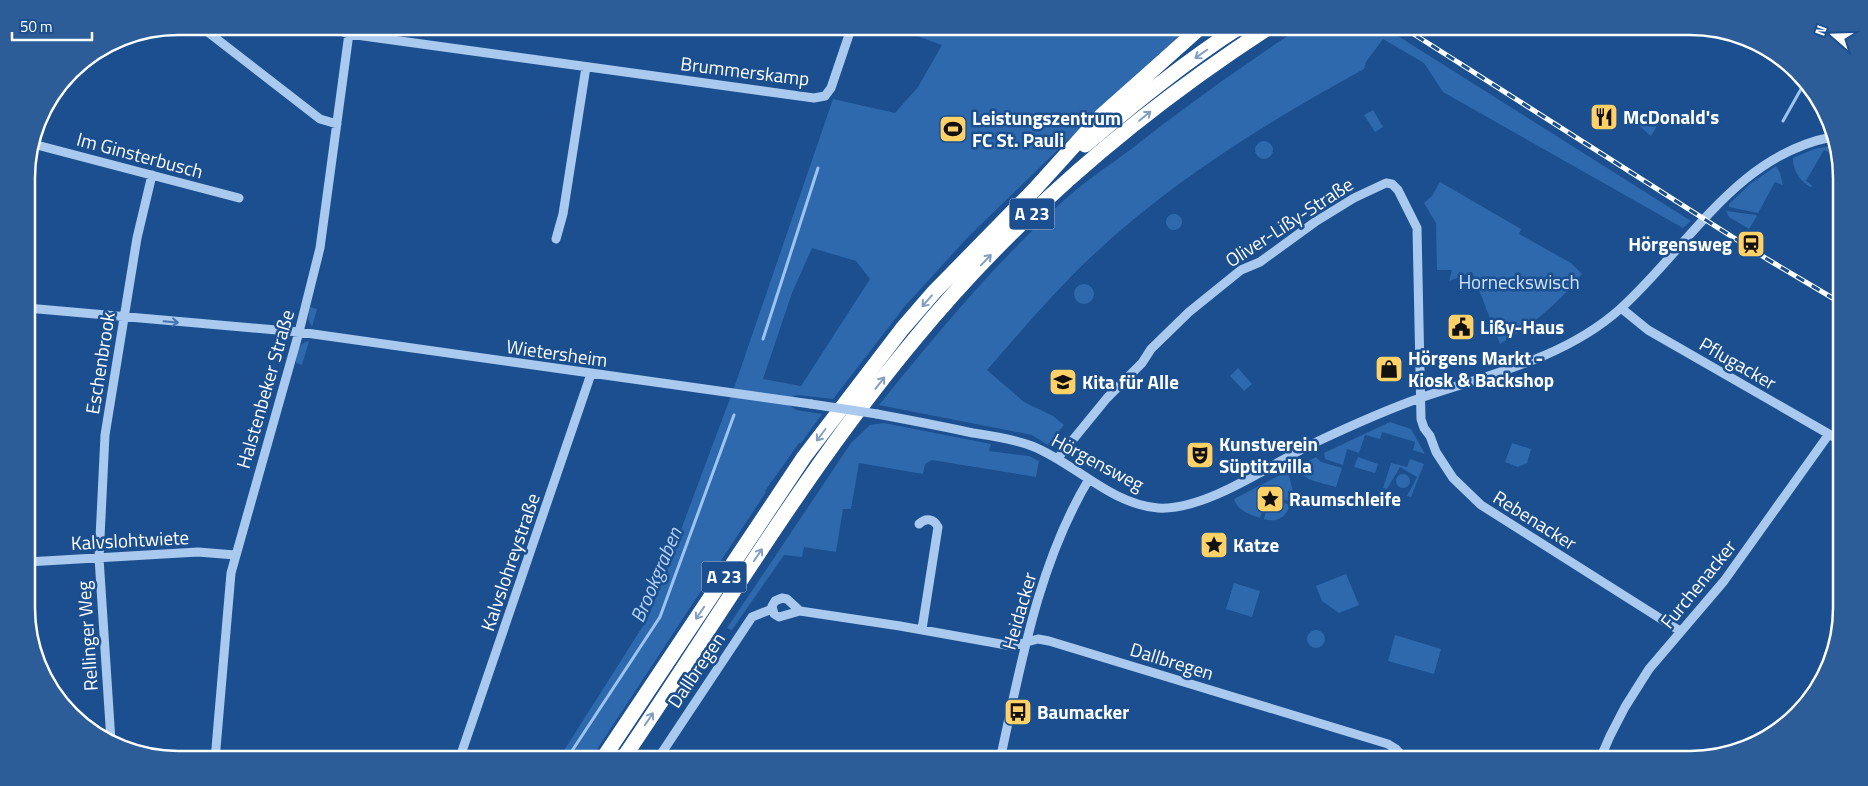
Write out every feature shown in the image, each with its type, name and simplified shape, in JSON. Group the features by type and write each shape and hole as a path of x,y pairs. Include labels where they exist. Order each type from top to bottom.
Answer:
{"highway":[{"path":"1034,190 1101,116 1192,35"},
{"name":"A 23","path":"608,751 799,466 850,396 902,329 934,292 1034,190 1126,110 1228,35"},
{"name":"A 23","path":"628,751 816,468 913,340 985,260 1044,203 1145,115 1206,69 1257,35"}],"street":[{"path":"212,35 320,119 337,124"},
{"name":"Halstenbeker Straße","path":"216,751 231,573 299,332 323,232 348,35"},
{"name":"Brummerskamp","path":"381,35 586,67 814,98 825,96 831,88 849,35"},
{"path":"556,239 563,214 586,67"},
{"name":"Hörgensweg","path":"811,404 877,414 1029,445 1058,458 1118,496 1156,508 1186,506 1219,494 1313,444 1368,419 1420,398 1513,368 1562,348 1599,327 1654,275 1745,178 1764,164 1786,152 1827,138"},
{"name":"Im Ginsterbusch","path":"39,146 238,198"},
{"name":"Eschenbrook","path":"99,558 105,435 136,238 152,175"},
{"name":"Oliver-Lißy-Straße","path":"1058,458 1107,398 1142,363 1151,349 1189,312 1241,270 1260,262 1315,222 1383,183 1395,186 1417,228 1420,398"},
{"name":"Pflugacker","path":"1621,308 1648,330 1833,436"},
{"name":"Wietersheim","path":"35,309 299,332 811,404"},
{"name":"Kalvslohreystraße","path":"462,751 591,374"},
{"name":"Rebenacker","path":"1420,398 1421,419 1424,428 1430,436 1436,452 1453,478 1467,493 1494,515 1598,578 1680,631"},
{"name":"Furchenacker","path":"1604,751 1636,689 1649,670 1729,574 1829,434"},
{"name":"Heidacker","path":"1002,751 1034,608 1057,544 1078,498 1090,480"},
{"path":"919,524 923,520 930,520 935,522 938,527 922,629"},
{"name":"Kalvslohtwiete","path":"35,562 198,552 235,555"},
{"name":"Rellinger Weg","path":"99,558 111,734"},
{"name":"Dallbregen","path":"800,611 787,599 782,598 774,601 772,609 774,614 782,618 800,611 922,629 1012,646 1038,639 1049,641 1388,744 1398,751"},
{"name":"Dallbregen","path":"662,751 752,617 772,609"}],"green space":[{"path":"914,35 1181,35 1134,76 968,237 905,306 833,399 798,395 787,398 786,403 796,410 822,414 765,491 596,751 564,751 648,618 735,385 833,99 895,113 918,87 942,45","holes":["812,248 856,261 870,279 801,386 763,379 792,293"]},
{"path":"1290,35 1396,35 1691,221 1683,228 1443,92 1424,63 1383,39 1366,62 1364,69 1292,110 1222,154 1188,177 1123,228 1065,283 987,370 1024,402 1053,416 1064,425 1048,445 1032,435 879,405 989,275 1069,196 1215,86"},
{"path":"1373,110 1383,127 1375,132 1364,115"},
{"path":"1642,117 1658,124 1651,136 1637,124"},
{"path":"1264,141 1270,144 1273,150 1270,156 1264,159 1258,156 1255,150 1258,144"},
{"path":"1829,146 1831,153 1824,150 1806,181 1813,186 1810,187 1797,175 1793,158 1814,149"},
{"path":"1776,166 1783,185 1775,182 1758,213 1729,207 1729,204 1750,184"},
{"name":"Horneckswisch","path":"1440,182 1521,229 1519,234 1571,263 1582,274 1564,295 1544,313 1500,344 1472,272 1449,281 1452,270 1437,270 1436,223 1424,203 1432,196"},
{"path":"1726,211 1757,216 1749,229 1729,217"},
{"path":"1174,214 1180,216 1182,222 1180,228 1174,230 1168,228 1166,222 1168,216"},
{"path":"1084,284 1091,287 1094,294 1091,301 1084,304 1077,301 1074,294 1077,287"},
{"path":"310,307 317,309 312,327 308,319"},
{"path":"309,341 302,365 296,363 297,352 300,346"},
{"path":"1238,368 1252,384 1244,391 1230,376"},
{"path":"1390,422 1411,429 1425,454 1413,450 1415,442 1382,432 1380,439 1365,435 1359,453 1347,449 1343,465 1325,459 1324,453"},
{"path":"884,423 991,444 989,451 1029,456 1039,461 1036,477 932,460 925,464 923,474 859,463 851,509 843,509 836,552 804,547 802,557 784,555 732,630 727,628 851,443 870,425"},
{"path":"1512,443 1531,449 1527,463 1518,467 1505,462"},
{"path":"1316,457 1321,462 1342,468 1336,487 1314,481 1300,472 1297,467"},
{"path":"1358,457 1378,464 1375,473 1354,467"},
{"path":"1410,459 1424,464 1411,497 1407,496 1417,477 1400,467 1387,489 1383,488 1391,463 1407,467"},
{"path":"1288,471 1293,492 1292,502 1283,499 1284,493 1280,489 1272,488 1264,491 1259,496 1256,504 1263,508 1260,518 1244,512 1236,503 1234,499"},
{"path":"1403,474 1408,476 1410,481 1408,486 1403,488 1398,486 1396,481 1398,476"},
{"path":"1278,501 1290,505 1286,513 1276,520 1264,519 1267,507 1274,506"},
{"path":"1346,574 1359,605 1339,613 1322,601 1316,586"},
{"path":"1234,583 1260,591 1252,617 1226,609"},
{"path":"1316,630 1322,633 1325,639 1322,645 1316,648 1310,645 1307,639 1310,633"},
{"path":"1395,635 1441,649 1434,674 1388,661"}],"waterway":[{"path":"1783,121 1801,89"},
{"name":"Brookgraben","path":"763,339 818,168"},
{"name":"Brookgraben","path":"572,751 660,617 734,415"}],"railway":[{"path":"1415,35 1767,259 1833,298"}],"place":[{"name":"McDonald's","path":"1604,117"},
{"name":"Leistungszentrum FC St. Pauli","path":"953,129"},
{"name":"Hörgensweg","path":"1751,244"},
{"name":"Lißy-Haus","path":"1461,327"},
{"name":"Hörgens Markt - Kiosk & Backshop","path":"1389,369"},
{"name":"Kita für Alle","path":"1063,382"},
{"name":"Kunstverein Süptitzvilla","path":"1200,455"},
{"name":"Raumschleife","path":"1270,499"},
{"name":"Katze","path":"1214,545"},
{"name":"Baumacker","path":"1018,712"}]}
